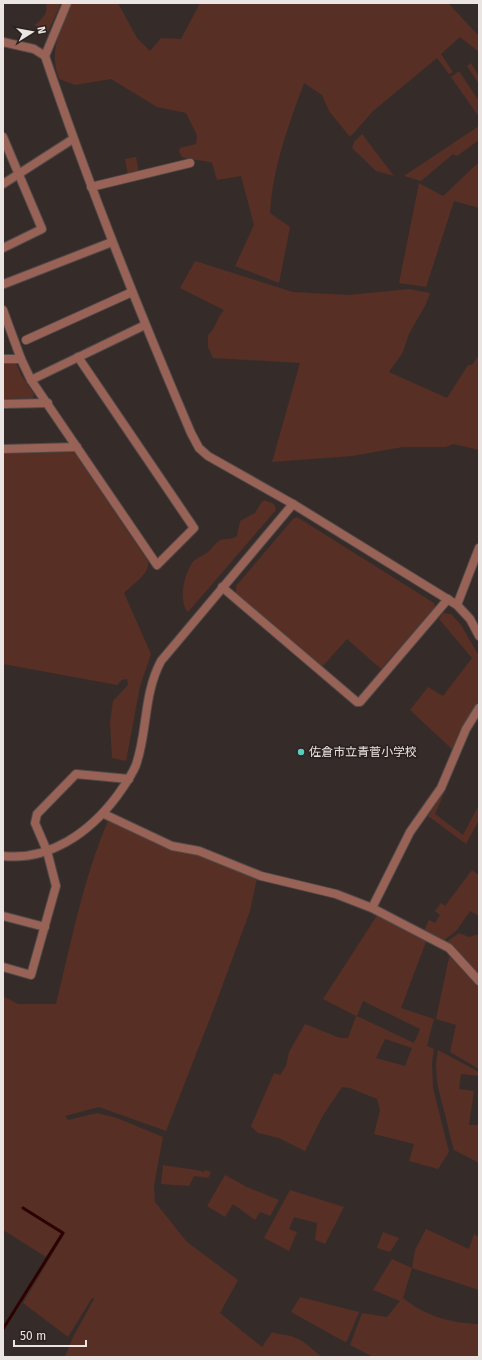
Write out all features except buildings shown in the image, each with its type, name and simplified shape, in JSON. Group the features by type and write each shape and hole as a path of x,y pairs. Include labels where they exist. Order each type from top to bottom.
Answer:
{"street":[{"path":"45,56 67,3"},
{"path":"3,42 34,49 45,56 73,139 112,242 145,325 199,448 208,456 293,504 457,605 470,619 479,636"},
{"path":"3,138 42,229 3,248"},
{"path":"3,184 73,139"},
{"path":"91,187 190,163"},
{"path":"4,284 112,242"},
{"path":"26,340 132,292"},
{"path":"3,310 21,359 31,380 157,565 194,528 78,357"},
{"path":"31,380 145,325"},
{"path":"3,359 21,359"},
{"path":"3,404 48,403"},
{"path":"3,449 76,448"},
{"path":"3,856 47,851 73,838 104,814 129,779 139,753 150,687 166,652 293,504"},
{"path":"457,605 479,548"},
{"path":"222,587 357,702 360,702 448,599"},
{"path":"372,908 410,832 441,788 466,729 479,708"},
{"path":"3,967 31,975 56,886 47,851 35,822 36,816 76,774 129,779"},
{"path":"104,814 172,846 199,851 261,876 336,894 372,908 449,948 479,981"},
{"path":"3,916 44,927"}],"shaded area":[{"path":"46,3 61,3 47,34 41,35 35,25 46,13"},
{"path":"72,3 118,3 137,38 150,51 161,38 181,39 200,3 448,3 479,36 479,52 460,37 441,54 453,72 449,74 437,58 373,111 350,137 329,111 322,95 304,83 282,147 274,179 270,213 290,227 279,283 235,266 254,225 241,176 217,180 212,163 182,157 179,151 180,148 196,144 197,135 186,113 157,107 111,79 75,85 59,79 56,68 55,49 60,32"},
{"path":"471,63 479,76 479,84 467,66"},
{"path":"459,71 479,101 479,117 451,77"},
{"path":"479,126 479,140 457,156 453,154 421,181 404,176"},
{"path":"362,134 394,176 376,171 352,148 354,142"},
{"path":"136,157 139,173 128,176 125,159"},
{"path":"479,162 479,208 454,201 426,287 399,283 419,183 443,196"},
{"path":"195,261 293,292 348,295 409,289 430,293 426,304 409,334 403,352 389,372 447,398 468,365 472,365 479,355 479,450 453,444 446,447 403,447 352,456 272,462 300,363 213,358 208,347 208,335 213,330 219,316 224,310 180,288"},
{"path":"3,363 14,363 17,365 21,375 34,394 33,398 3,399"},
{"path":"74,452 148,561 147,570 144,574 124,593 151,654 140,686 126,761 112,758 110,722 113,701 128,685 127,679 122,680 117,685 3,664 3,454"},
{"path":"264,500 274,504 276,510 188,612 183,601 183,588 192,563 197,558 207,553 220,540 237,536 240,521 255,513"},
{"path":"297,517 434,603 435,607 381,669 347,639 321,668 236,593 236,586 293,519"},
{"path":"443,613 451,614 461,625 479,656 479,703 464,728 454,751 410,710 428,687 443,696 472,658 439,619"},
{"path":"445,791 435,814 463,835 479,805 479,820 466,844 428,816"},
{"path":"108,821 198,854 257,878 250,911 166,1131 99,1107 65,1116 68,1120 97,1113 117,1118 163,1137 154,1185 155,1202 187,1242 238,1280 220,1313 262,1347 272,1332 299,1339 322,1357 65,1357 72,1339 94,1299 92,1298 68,1337 23,1303 65,1233 22,1206 22,1208 61,1233 46,1257 3,1230 3,996 18,1004 56,1004 72,935 91,865"},
{"path":"472,870 479,875 479,916 470,911 457,930 443,941 424,931 429,920 435,923 440,915 435,911 441,903 445,906"},
{"path":"378,914 427,939 401,1008 434,1019 427,1046 434,1049 432,1063 433,1088 449,1152 438,1169 409,1161 414,1144 374,1134 380,1110 377,1099 350,1088 342,1087 322,1117 305,1151 279,1138 258,1133 251,1126 274,1073 280,1075 286,1066 289,1052 305,1024 340,1038 348,1038 356,1016 323,999","holes":["363,1001 420,1029 414,1043 357,1016","385,1039 412,1048 405,1066 376,1058"]},
{"path":"459,933 469,937 479,934 479,978 445,943"},
{"path":"450,953 479,983 479,1069 450,1052 456,1025 436,1019"},
{"path":"438,1050 479,1072 479,1076 461,1074 459,1089 474,1091 469,1125 479,1125 479,1163 454,1150 437,1082 436,1067"},
{"path":"163,1165 211,1172 208,1178 194,1176 189,1186 161,1184"},
{"path":"225,1175 247,1187 279,1200 270,1216 260,1212 255,1220 233,1204 225,1217 207,1206"},
{"path":"290,1190 344,1207 325,1244 315,1240 317,1223 294,1217 289,1229 297,1232 289,1251 264,1238"},
{"path":"426,1229 469,1249 474,1234 479,1237 479,1290 412,1268 415,1250"},
{"path":"383,1232 399,1238 390,1252 377,1248"},
{"path":"392,1259 412,1268 403,1298 420,1310 429,1314 458,1322 479,1324 479,1357 373,1357 350,1345 362,1313 387,1317 400,1301 373,1290"},
{"path":"300,1297 359,1312 347,1341 345,1342 291,1312"}],"waterway":[{"path":"3,1329 63,1233 23,1208"}],"place":[{"name":"佐倉市立青菅小学校","path":"301,752"}]}
